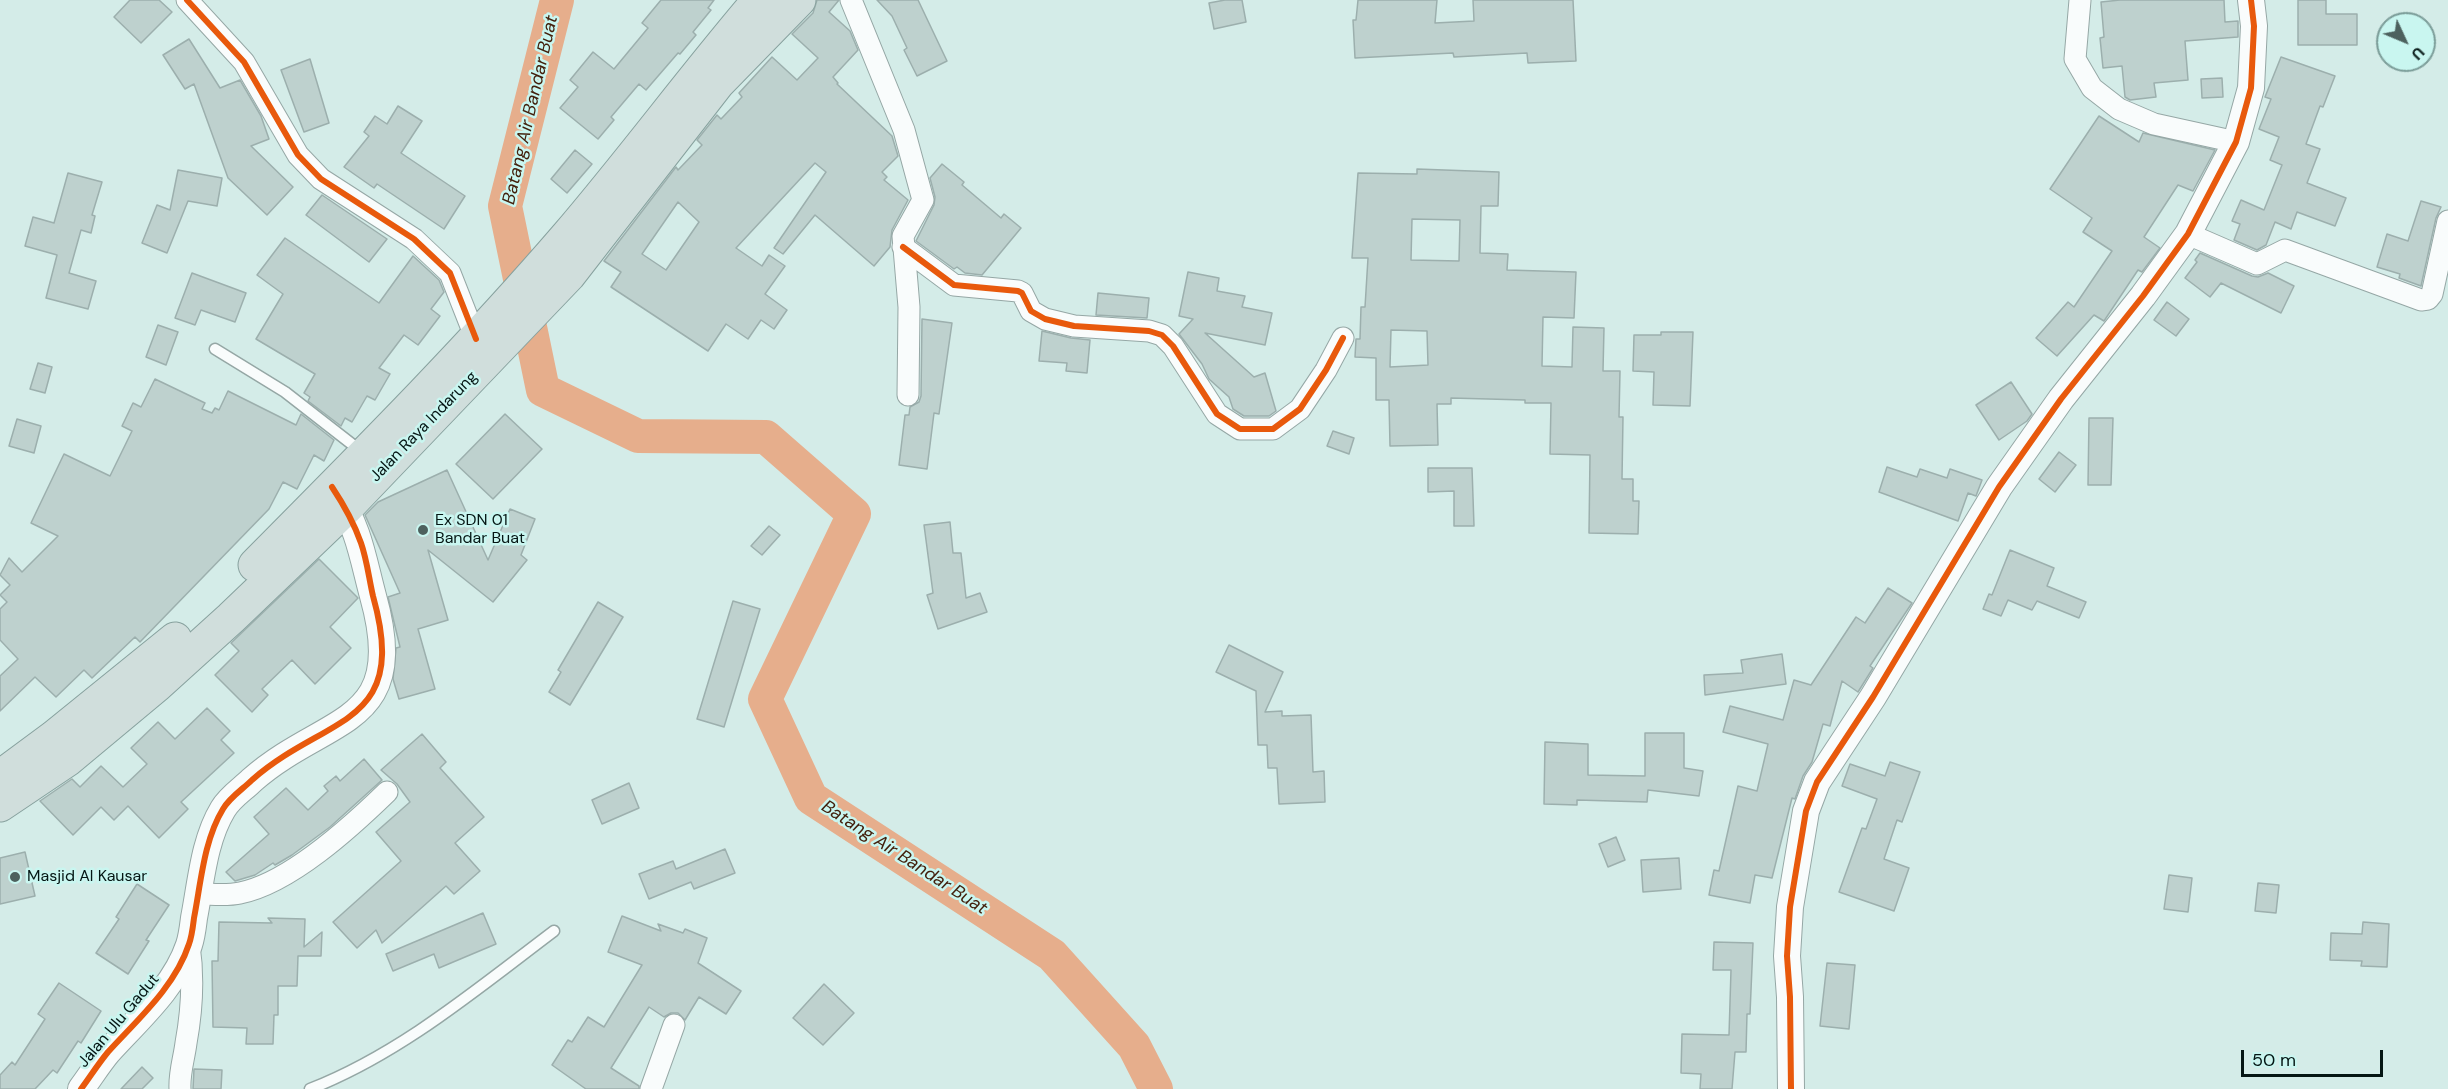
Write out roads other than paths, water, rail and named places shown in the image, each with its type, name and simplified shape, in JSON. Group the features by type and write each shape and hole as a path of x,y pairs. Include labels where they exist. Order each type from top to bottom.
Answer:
{"highway":[{"name":"Jalan Raya Indarung","path":"0,805 67,760 157,685 231,618 339,497 486,339 703,64 759,0"},
{"name":"Jalan Raya Indarung","path":"0,777 156,657 339,497 365,454 486,339 569,275 718,83 799,0"}],"street":[{"path":"187,0 244,62 298,155 321,179 414,239 450,273 486,339"},
{"path":"851,0 904,130 922,200 916,216 906,227 903,247 909,307 908,395"},
{"path":"2080,0 2075,59 2092,88 2119,109 2154,124 2236,142"},
{"path":"1791,1089 1787,956 1790,907 1806,811 1817,782 1873,697 1999,488 2061,399 2143,296 2188,234 2236,142 2251,88 2254,26 2251,0"},
{"path":"2188,234 2258,264 2281,250 2286,250 2421,300 2428,299 2432,294 2448,221"},
{"path":"903,247 954,285 1022,293 1031,311 1045,319 1074,326 1149,331 1162,335 1173,346 1216,414 1240,429 1273,429 1299,409 1326,370 1343,338"},
{"name":"Jalan Ulu Gadut","path":"81,1089 106,1054 139,1021 173,976 189,945 209,843 224,807 266,768 296,748 349,719 368,700 377,686 381,663 380,621 362,544 339,497"},
{"path":"198,894 240,894 282,877 354,824 387,792"},
{"path":"180,1089 179,1075 192,1001 193,971 189,945"},
{"path":"651,1089 674,1025"}],"lane":[{"path":"215,349 285,392 365,454"},
{"path":"310,1089 340,1077 428,1025 554,932"}],"waterway":[{"name":"Batang Air Bandar Buat","path":"557,0 505,206 543,390 638,436 766,437 854,514 765,699 811,798 1052,955 1134,1046 1156,1089"}],"place":[{"name":"Ex SDN 01 Bandar Buat","path":"423,530"},
{"name":"Masjid Al Kausar","path":"15,877"}]}
